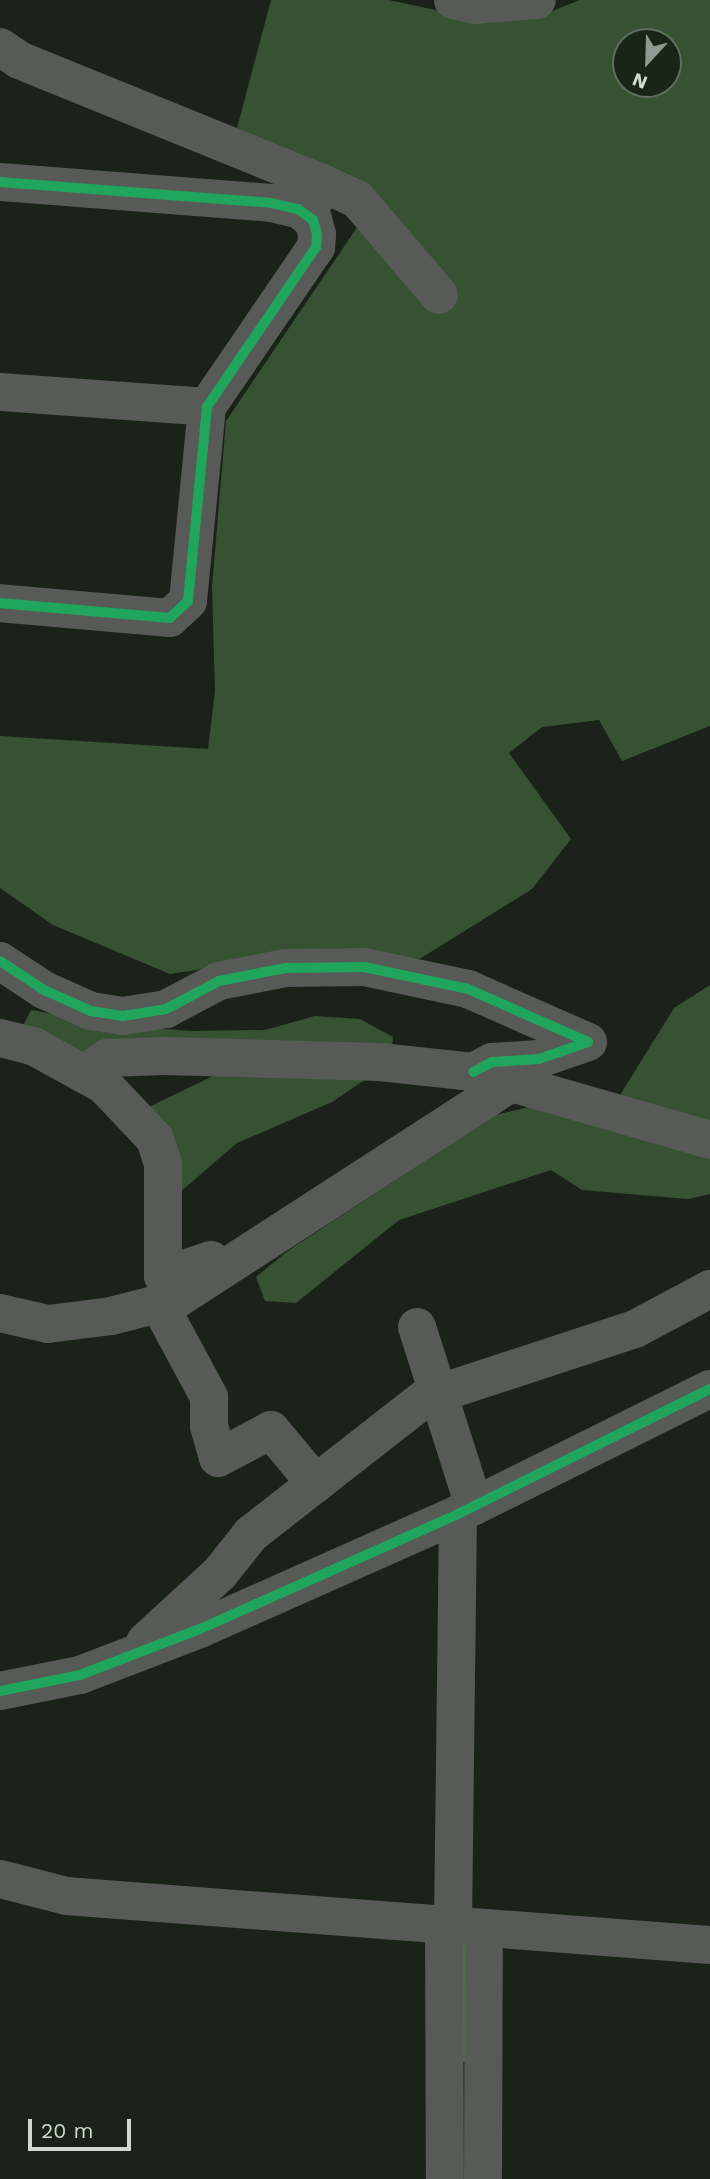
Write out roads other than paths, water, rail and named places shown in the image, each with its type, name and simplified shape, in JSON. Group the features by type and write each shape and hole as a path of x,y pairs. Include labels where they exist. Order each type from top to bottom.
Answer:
{"street":[{"path":"453,0 475,5 537,0"},
{"path":"0,47 19,60 314,199"},
{"path":"0,182 271,203 357,199 439,295"},
{"path":"0,603 170,618 188,601 207,407 316,247 314,199"},
{"path":"0,392 207,407"},
{"path":"0,961 44,990 91,1011 123,1016 166,1009 219,981 286,968 364,967 468,989 587,1042 539,1059 492,1062 473,1072"},
{"path":"0,1038 35,1047 104,1085 155,1139 163,1163 163,1276 209,1258 223,1270"},
{"path":"84,1074 107,1058 164,1056 380,1062 473,1072 710,1140"},
{"path":"0,1313 48,1324 88,1319 177,1299 512,1082"},
{"path":"0,1289 88,1319"},
{"path":"130,1656 220,1573 251,1534 425,1398 635,1329 710,1289"},
{"path":"159,1304 209,1398 209,1426 218,1458 271,1430 316,1483"},
{"path":"417,1327 440,1393 466,1510 462,1926 445,2179"},
{"path":"0,1691 80,1675 130,1656 466,1510 710,1389"},
{"path":"0,1879 66,1896 710,1945"},
{"path":"462,1926 483,2179"}],"waterway":[{"path":"464,1933 464,2057"}]}
